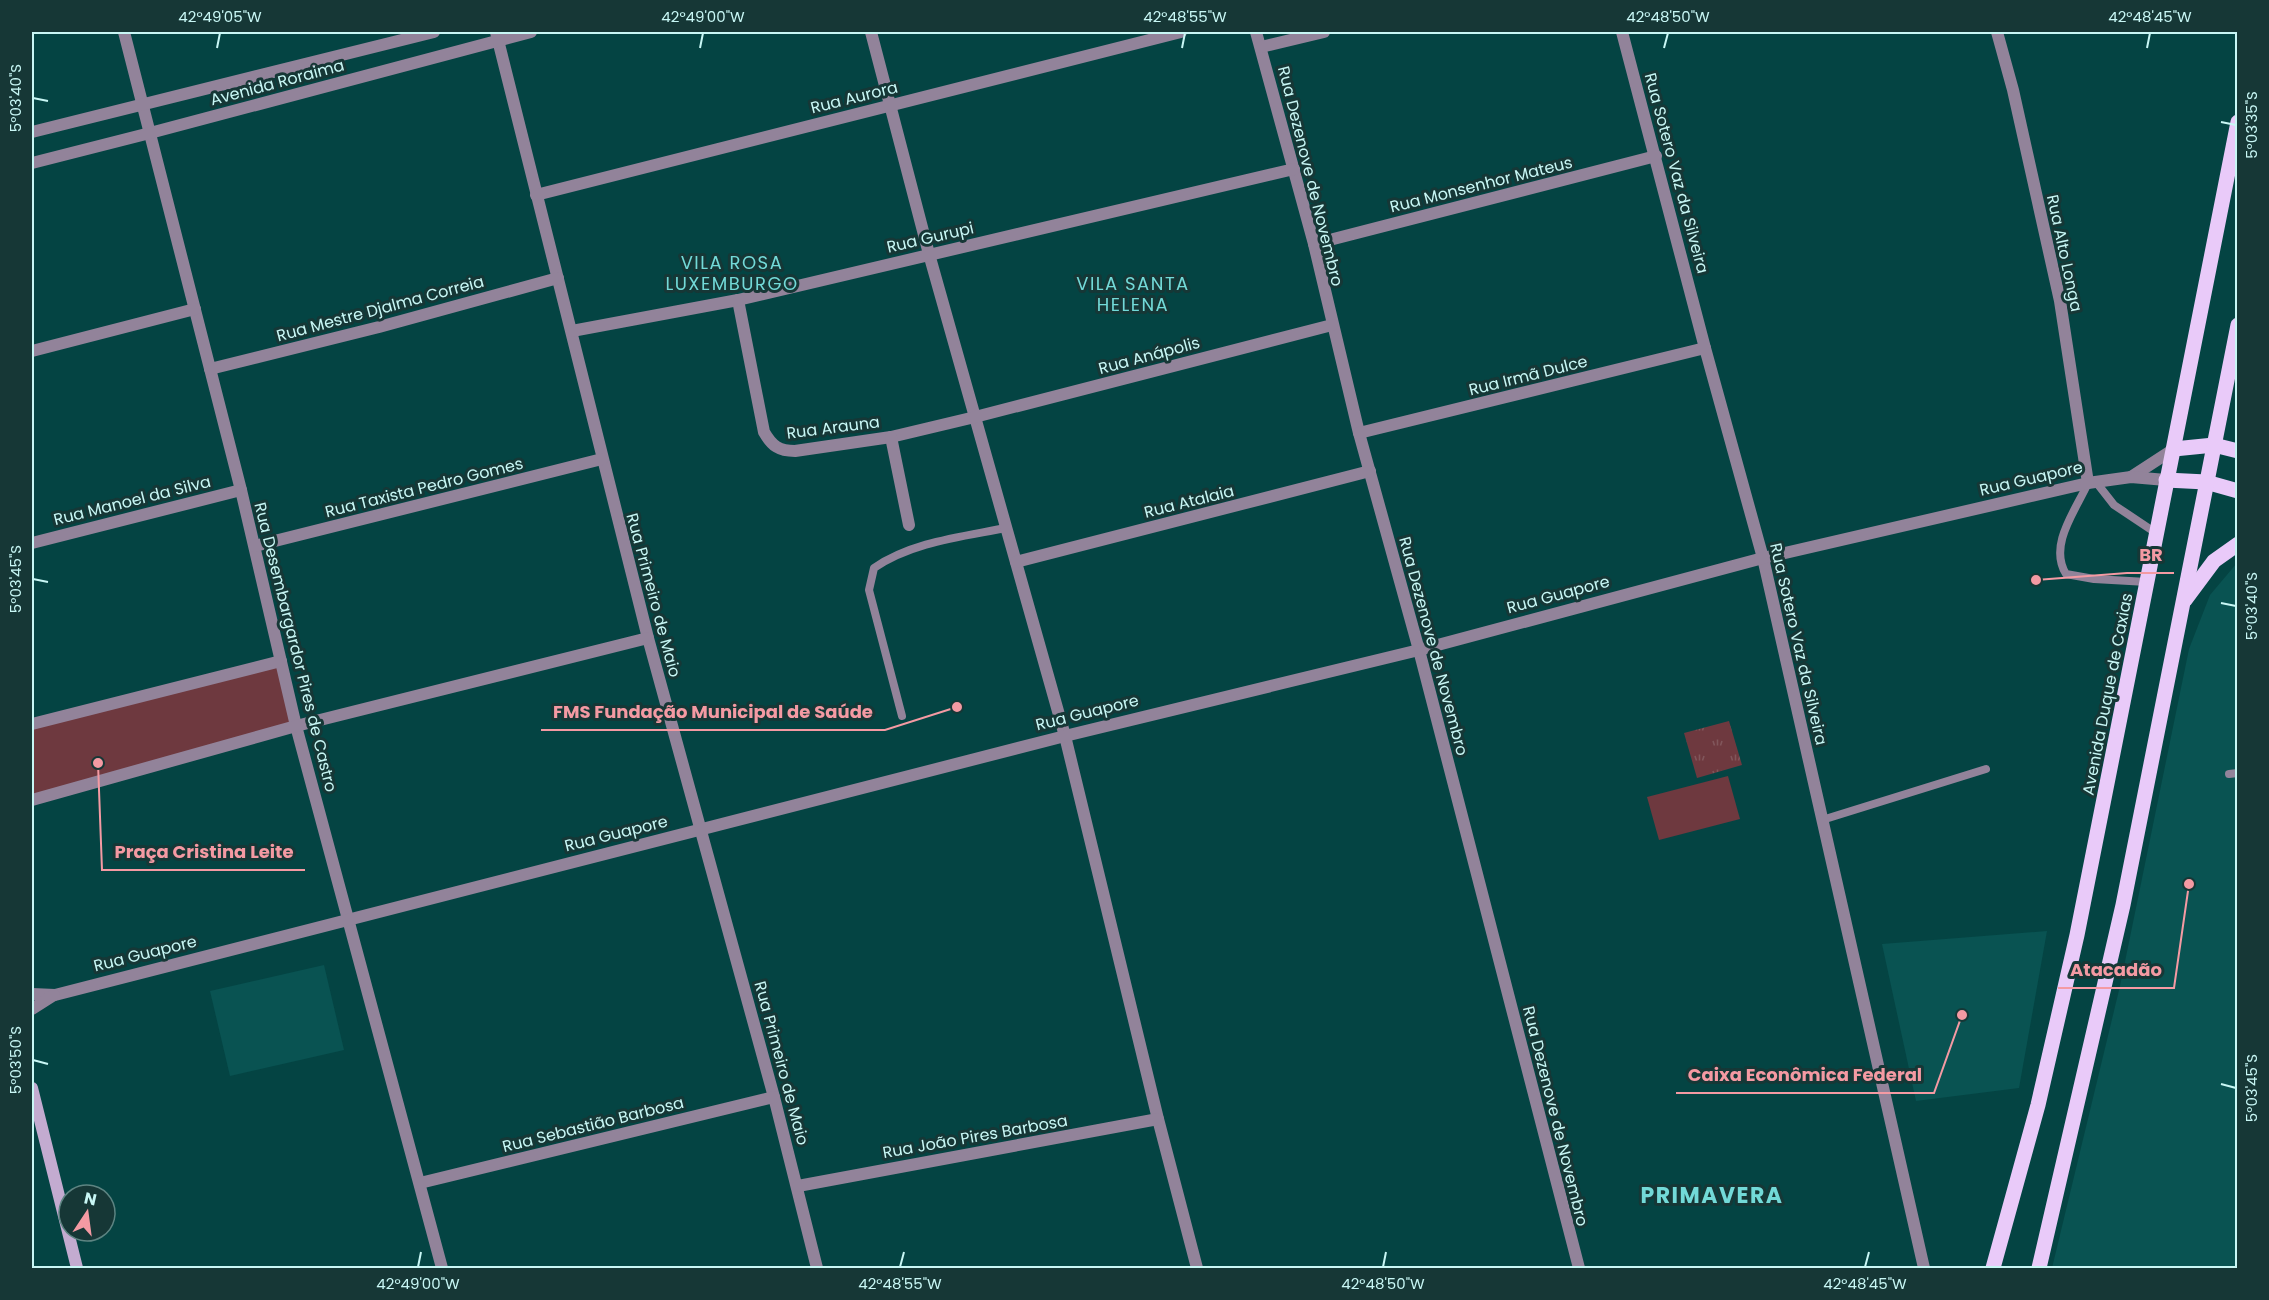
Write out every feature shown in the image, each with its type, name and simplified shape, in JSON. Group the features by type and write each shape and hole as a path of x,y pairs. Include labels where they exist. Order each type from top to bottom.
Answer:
{"main road":[{"name":"Avenida Duque de Caxias","path":"1993,1269 2038,1105 2077,935 2238,122"},
{"path":"2039,1269 2123,905 2238,325"},
{"path":"2174,449 2214,446 2238,451"},
{"name":"Rua Guapore","path":"2166,480 2206,483 2238,491"},
{"path":"2182,605 2214,561 2238,544"},
{"path":"32,1088 77,1269"}],"street":[{"name":"Rua Desembargardor Pires de Castro","path":"124,32 255,546 296,726 442,1269"},
{"name":"Avenida Roraima","path":"32,132 434,32"},
{"name":"Avenida Roraima","path":"32,163 150,134 497,36 531,32"},
{"path":"871,32 929,254 1065,736 1197,1269"},
{"name":"Rua Aurora","path":"536,195 1181,32"},
{"name":"Rua Dezenove de Novembro","path":"1256,32 1314,244 1359,433 1419,650 1579,1269"},
{"path":"1261,47 1324,32"},
{"name":"Rua Sotero Vaz da Silveira","path":"1622,32 1763,558 1924,1269"},
{"name":"Rua Alto Longa","path":"1997,32 2013,90 2060,302 2092,482"},
{"name":"Rua Primeiro de Maio","path":"497,36 648,638 798,1186 816,1268"},
{"name":"Rua Monsenhor Mateus","path":"1314,244 1656,156"},
{"name":"Rua Gurupi","path":"572,331 738,300 1294,169"},
{"name":"Rua Mestre Djalma Correia","path":"210,369 379,327 558,278"},
{"name":"Rua Arauna","path":"738,300 764,432 770,444 782,451 891,437 975,417"},
{"path":"32,351 195,309"},
{"name":"Rua Anápolis","path":"975,417 1332,325"},
{"name":"Rua Irmã Dulce","path":"1359,433 1705,348"},
{"path":"891,437 909,525"},
{"name":"Rua Guapore","path":"2131,477 2174,449"},
{"name":"Rua Taxista Pedro Gomes","path":"255,546 602,459"},
{"name":"Rua Atalaia","path":"1016,562 1370,471"},
{"name":"Rua Guapore","path":"32,994 55,994 349,920 1065,736 1419,650 1763,558 2092,482 2131,477 2166,480"},
{"name":"Rua Manoel da Silva","path":"32,543 241,490"},
{"path":"32,800 296,726 648,638"},
{"path":"32,724 281,661"},
{"name":"Rua Guapore","path":"32,1009 55,994"},
{"name":"Rua Sebastião Barbosa","path":"420,1183 774,1097"},
{"name":"Rua João Pires Barbosa","path":"798,1186 1158,1119"}],"lane":[{"path":"2147,582 2085,578 2066,574 2060,564 2060,541 2092,482 2114,505 2156,532"},
{"path":"902,716 869,590 873,568 889,558 914,549 1006,528"},
{"path":"1822,820 1986,769"}],"shaded area":[{"path":"2237,563 2237,1268 2052,1268 2120,986 2189,649 2210,595"},
{"path":"2047,931 2019,1088 1916,1101 1882,944"},
{"path":"324,965 344,1050 230,1076 210,991"}],"green space":[{"path":"281,661 296,726 32,800 32,724"},
{"path":"1729,721 1742,765 1697,778 1684,733"},
{"path":"1728,776 1740,819 1659,840 1647,797"}],"place":[{"name":"BR","path":"2036,580"},
{"name":"FMS Fundação Municipal de Saúde","path":"957,707"},
{"name":"Praça Cristina Leite","path":"98,763"},
{"name":"Atacadão","path":"2189,884"},
{"name":"Caixa Econômica Federal","path":"1962,1015"}],"district":[{"name":"VILA ROSA LUXEMBURGO","path":"732,273"},
{"name":"VILA SANTA HELENA","path":"1133,294"},
{"name":"PRIMAVERA","path":"1712,1195"}]}
